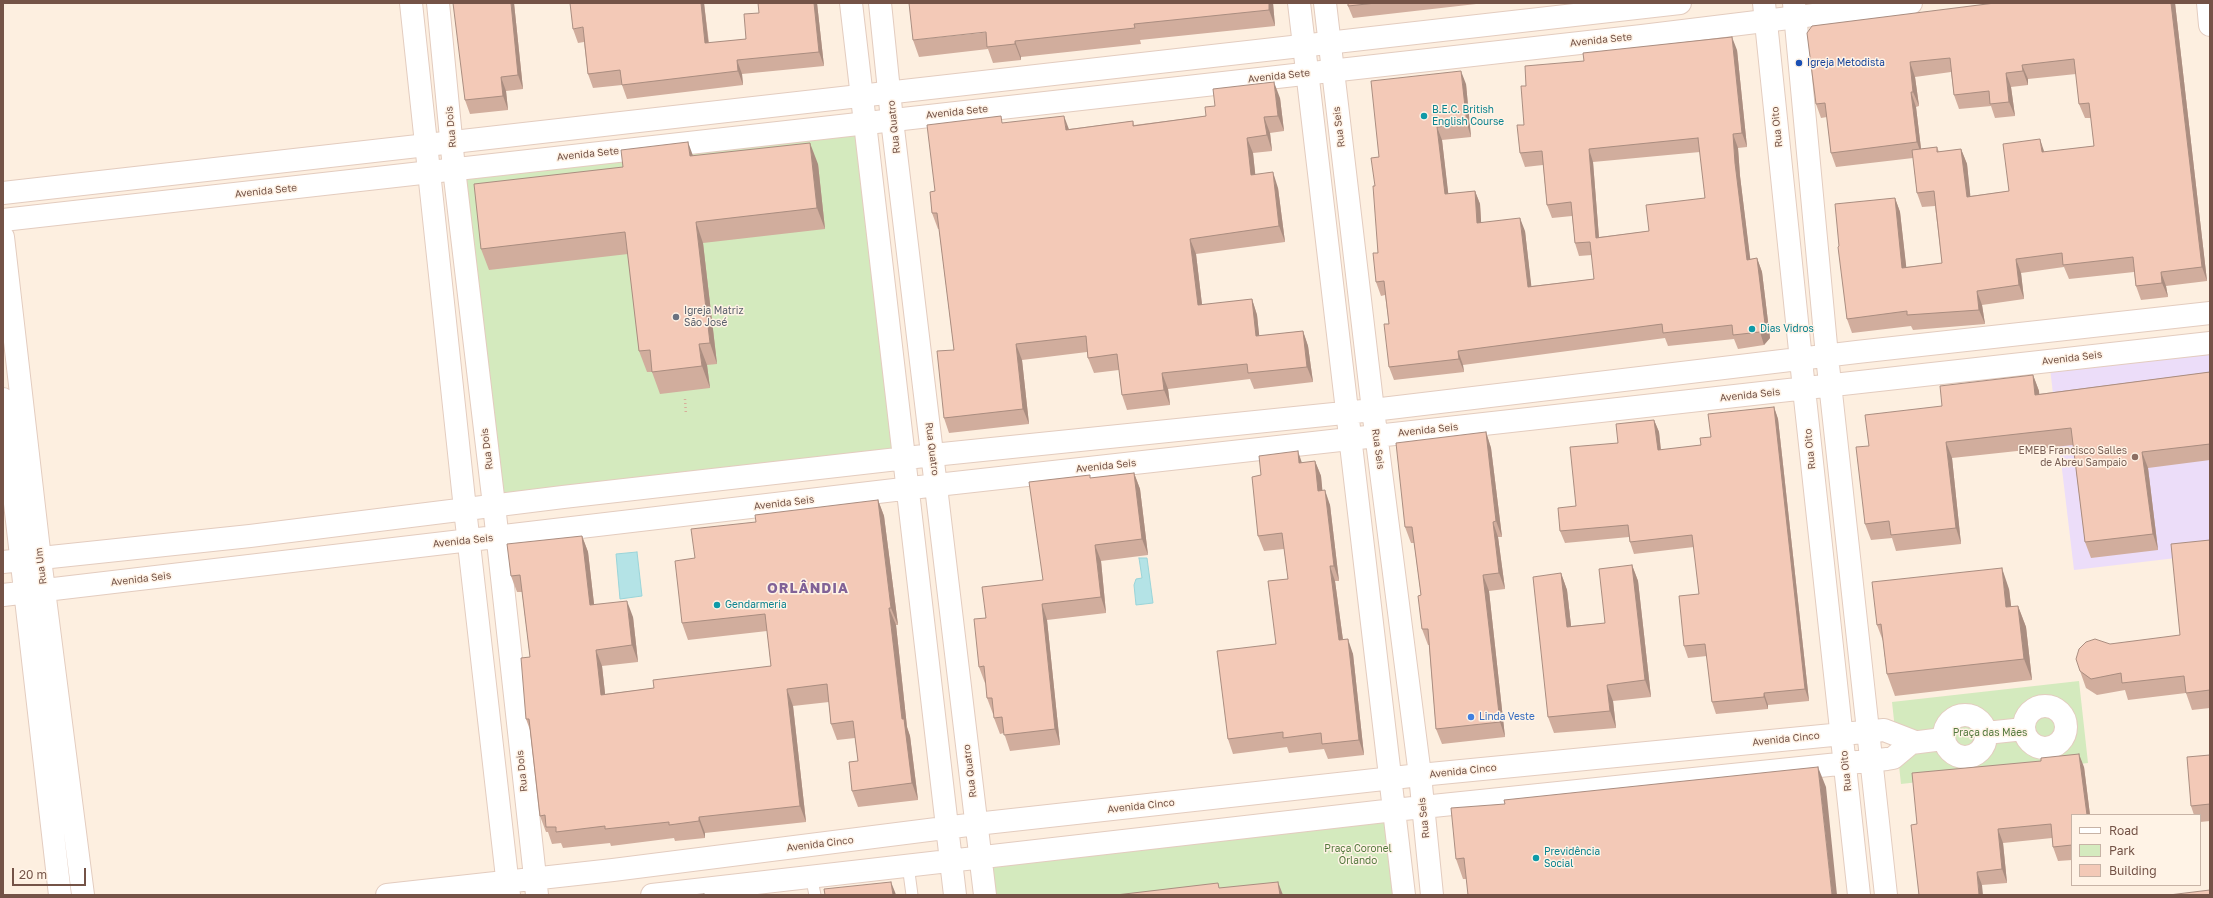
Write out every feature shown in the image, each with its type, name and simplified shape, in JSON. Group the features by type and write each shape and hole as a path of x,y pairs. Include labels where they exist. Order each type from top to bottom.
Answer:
{"street":[{"path":"411,3 465,509 470,540 508,888"},
{"name":"Rua Dois","path":"438,3 453,141 454,169 494,505 535,887"},
{"path":"851,3 909,489 955,895"},
{"name":"Rua Quatro","path":"880,3 892,120 985,895"},
{"path":"1299,3 1404,895"},
{"name":"Rua Seis","path":"1325,3 1376,436 1420,775 1432,895"},
{"path":"3,193 1680,3"},
{"name":"Avenida Sete","path":"3,220 1307,73 1765,12 1911,3"},
{"path":"2208,3 2210,25"},
{"path":"1794,10 1830,386 1886,895"},
{"name":"Rua Oito","path":"1765,12 1859,895"},
{"name":"Rua Um","path":"3,237 21,560"},
{"path":"21,560 250,536 494,505 905,458 1347,413 1801,359 2210,313"},
{"name":"Avenida Seis","path":"3,594 937,485 1804,389 2210,342"},
{"name":"Rua Um","path":"3,399 21,560 34,591 83,895"},
{"name":"Rua Um","path":"34,591 60,895"},
{"path":"1965,715 1978,720 1986,733 1986,739 1980,751 1968,757 1955,755 1945,745 1943,738 1947,725 1958,716 1965,715"},
{"path":"1986,733 2024,729"},
{"name":"Avenida Cinco","path":"387,895 535,887 976,824 1420,775 1868,731 1884,730 1915,742"},
{"path":"652,895 813,886 908,865 1394,810 1872,761 1893,758 1905,747 1915,742 1943,738"}],"lane":[{"path":"908,865 912,895"}],"path":[{"path":"685,398 686,415"}],"shaded area":[{"name":"EMEB Francisco Salles de Abreu Sampaio","path":"2210,342 2210,554 2074,570 2049,360"}],"green space":[{"path":"865,123 905,458 494,505 454,169"},
{"name":"Praça das Mães","path":"2079,681 2088,763 1901,784 1892,702"},
{"name":"Praça Coronel Orlando","path":"1394,810 1404,895 985,895 981,857"}],"water":[{"path":"637,552 642,596 620,599 616,554"},
{"path":"1139,558 1147,558 1153,603 1136,605 1134,585 1136,579 1142,578"}],"building":[{"path":"453,3 511,3 518,75 501,77 503,96 465,100"},
{"path":"570,3 701,3 705,43 746,39 744,14 759,13 758,3 814,3 819,52 737,60 738,71 622,85 620,70 588,74 583,27 573,29"},
{"path":"909,3 1269,3 1269,10 1134,24 1135,28 1015,41 1015,44 987,47 986,32 913,40"},
{"path":"1348,3 1376,3 1348,6"},
{"path":"1995,3 2171,3 2202,267 2161,272 2162,283 2136,286 2133,257 2063,265 2062,253 2016,259 2019,285 1977,291 1979,310 1907,315 1907,311 1847,319 1838,247 1835,204 1895,198 1902,268 1942,263 1934,191 1917,193 1912,150 1937,147 1937,152 1961,149 1967,197 2009,191 2003,144 2040,139 2042,152 2094,146 2089,103 2079,104 2074,59 2022,65 2023,71 2006,73 2009,102 1990,104 1989,91 1954,95 1950,58 1910,62 1913,92 1911,92 1917,142 1831,153 1825,103 1816,104 1807,33 1812,26"},
{"path":"1732,37 1742,133 1733,134 1735,163 1747,260 1757,258 1765,324 1760,332 1733,335 1732,325 1663,333 1662,324 1458,351 1459,359 1389,367 1384,324 1389,324 1384,281 1376,282 1373,253 1378,253 1373,186 1375,186 1371,158 1379,157 1371,81 1461,71 1467,124 1437,127 1445,194 1475,191 1477,223 1520,218 1528,287 1594,279 1590,242 1575,243 1571,202 1547,205 1542,151 1520,153 1517,125 1524,125 1521,86 1526,86 1525,66 1584,61 1583,53","holes":["1698,138 1705,198 1646,205 1649,231 1596,238 1589,149"]},
{"path":"1274,82 1278,116 1264,117 1267,135 1247,138 1251,175 1273,172 1279,226 1190,239 1198,305 1252,299 1256,336 1303,331 1307,367 1248,373 1247,364 1162,373 1164,390 1122,395 1117,354 1088,358 1086,336 1016,344 1023,409 944,418 937,351 954,350 937,213 932,213 930,192 935,191 927,125 1001,116 1002,123 1064,116 1066,130 1133,121 1133,126 1206,116 1205,107 1215,106 1213,89"},
{"name":"Igreja Matriz São José","path":"688,142 690,156 810,143 817,208 696,222 710,343 699,344 702,366 652,372 650,350 639,351 625,232 481,249 474,184 623,167 621,150"},
{"path":"2210,372 2210,444 2142,452 2153,534 2085,542 2071,428 1946,442 1956,528 1891,535 1889,521 1865,524 1856,447 1869,446 1865,415 1942,406 1940,386 2033,375 2035,395"},
{"path":"1774,407 1805,689 1764,693 1764,697 1712,702 1705,644 1684,646 1679,596 1699,594 1692,535 1630,542 1628,525 1560,531 1558,508 1576,506 1570,447 1618,443 1616,424 1654,420 1658,450 1701,445 1700,438 1711,437 1708,414"},
{"path":"1486,432 1496,521 1493,522 1499,573 1483,575 1500,722 1436,729 1428,629 1422,629 1418,596 1421,595 1412,527 1405,527 1396,443"},
{"path":"1298,451 1299,463 1315,461 1318,491 1325,490 1334,566 1330,566 1339,640 1348,639 1359,740 1322,744 1321,733 1283,738 1283,732 1228,739 1217,651 1276,644 1268,581 1288,579 1282,533 1258,536 1252,477 1261,475 1259,456"},
{"path":"1134,473 1142,539 1095,545 1101,597 1042,604 1055,729 1004,735 1002,717 994,718 992,698 987,698 984,666 979,667 974,619 986,618 982,587 1043,580 1029,482 1090,475 1090,478"},
{"path":"878,500 902,719 904,719 912,783 852,791 849,762 858,761 853,721 831,724 827,684 787,689 800,806 699,817 699,821 669,825 669,822 605,829 605,826 556,832 556,827 546,827 545,815 540,816 529,719 526,719 521,658 530,657 520,575 511,576 507,544 582,536 590,605 627,601 632,645 596,650 601,695 654,688 653,680 771,666 765,614 682,623 675,561 695,558 691,529 756,522 755,515"},
{"path":"2210,540 2210,690 2186,693 2184,676 2122,683 2121,673 2091,679 2080,671 2076,659 2079,649 2086,642 2095,639 2110,644 2180,635 2171,544"},
{"path":"1632,565 1645,680 1607,685 1610,711 1548,717 1533,577 1561,573 1567,627 1605,623 1599,569"},
{"path":"2002,568 2006,607 2018,606 2024,659 1887,674 1881,624 1877,625 1872,582"},
{"path":"2079,754 2087,814 2071,814 2071,845 2053,847 2051,824 1998,829 2002,869 1977,872 1979,895 1919,895 1911,825 1917,824 1912,773 2041,761 2041,758"},
{"path":"2210,755 2210,804 2191,806 2187,757"},
{"path":"1818,767 1832,895 1468,895 1464,858 1456,859 1451,808 1505,804 1504,800"},
{"path":"891,882 893,895 825,895 824,889"},
{"path":"1278,882 1280,895 1116,895 1218,883 1219,888"},
{"path":"2210,890 2210,895 2169,895"}],"place":[{"name":"Igreja Metodista","path":"1799,63"},
{"name":"B.E.C. British English Course","path":"1424,116"},
{"name":"Igreja Matriz São José","path":"676,317"},
{"name":"Dias Vidros","path":"1752,329"},
{"name":"EMEB Francisco Salles de Abreu Sampaio","path":"2135,457"},
{"name":"Gendarmeria","path":"717,605"},
{"name":"Linda Veste","path":"1471,717"},
{"name":"Previdência Social","path":"1536,858"}],"district":[{"name":"ORLÂNDIA","path":"808,589"}]}
